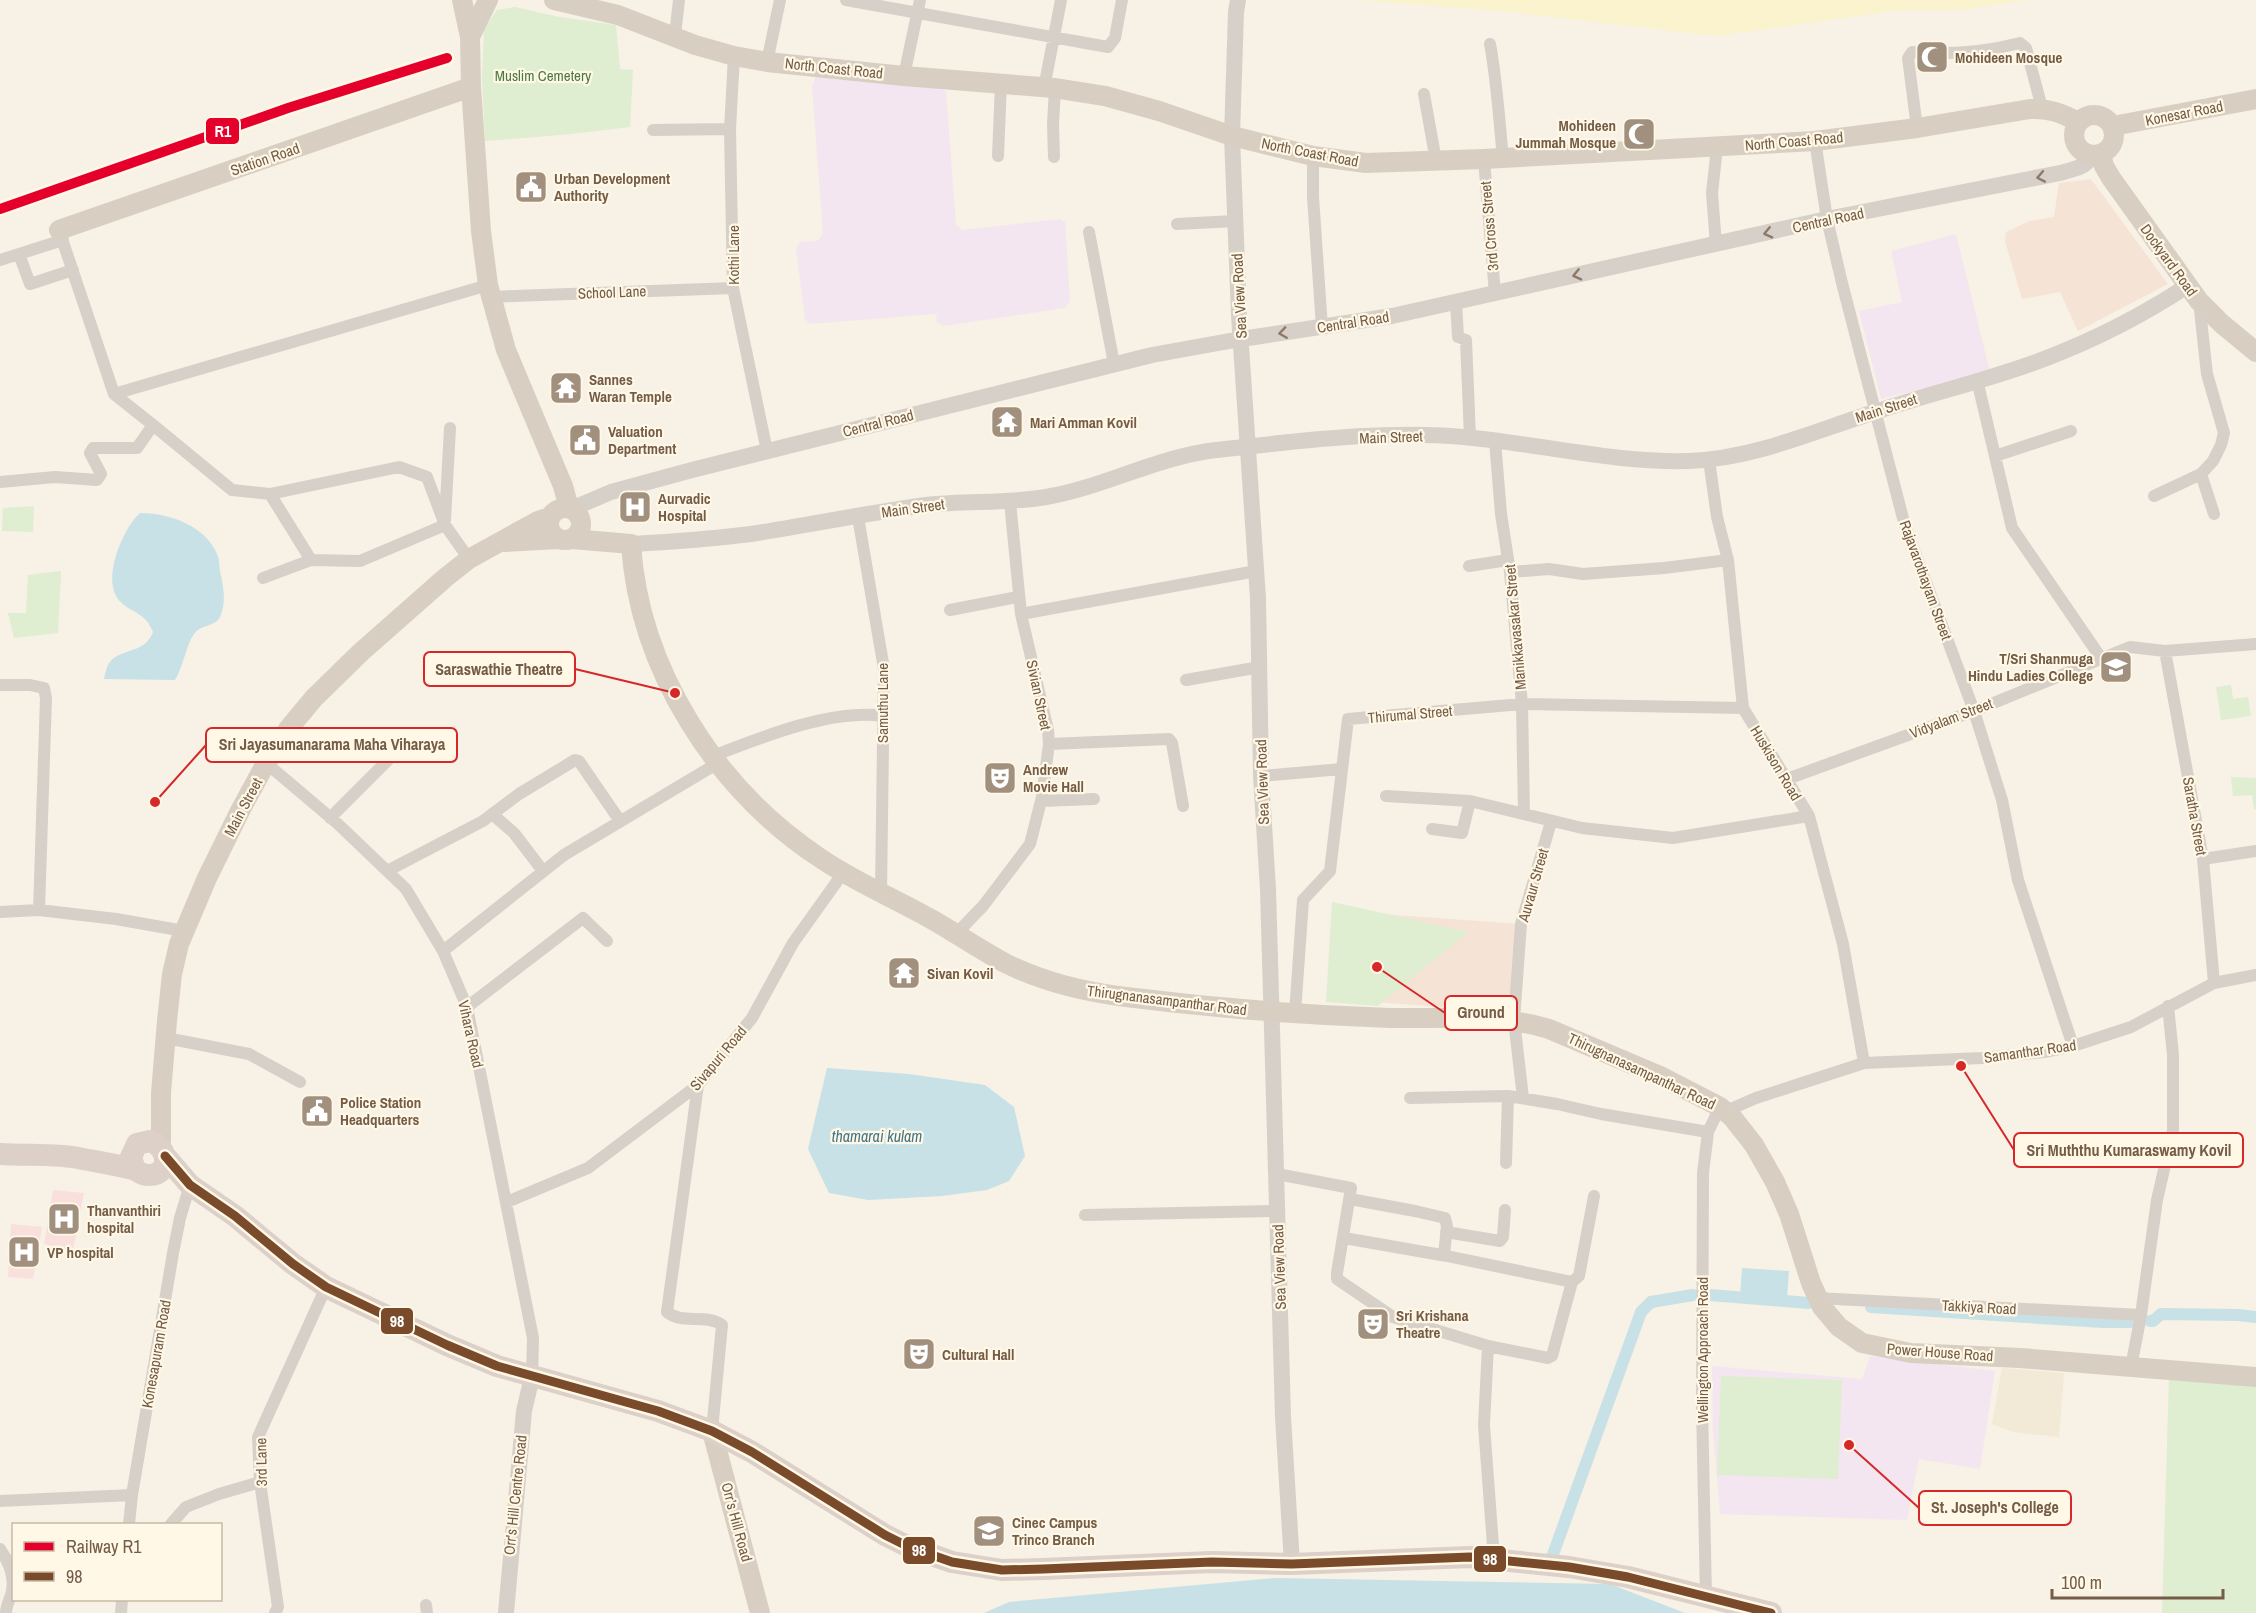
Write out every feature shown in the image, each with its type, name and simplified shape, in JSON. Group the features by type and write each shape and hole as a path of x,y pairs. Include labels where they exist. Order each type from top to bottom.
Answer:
{"highway":[{"path":"0,1154 81,1158 101,1153 149,1156 236,1216 293,1264 326,1287 447,1346 497,1366 658,1411 712,1431 752,1452 885,1535 909,1547 952,1562 1002,1569 1212,1562 1292,1564 1442,1557 1494,1559 1628,1576 1771,1613"}],"main road":[{"path":"462,0 470,37 471,87 481,231 489,291 507,350 547,447 567,514 580,529 566,539 549,530 567,514"},
{"path":"470,37 488,0"},
{"name":"North Coast Road","path":"554,0 618,15 675,35 695,45 734,56 767,62 1050,88 1105,96 1159,111 1232,136 1313,156 1366,163 1815,141 1917,128 2013,110 2042,108 2061,113 2078,122"},
{"name":"Sea View Road","path":"1238,0 1232,136 1241,339 1256,571 1284,1438 1292,1564"},
{"name":"Station Road","path":"61,235 471,87"},
{"name":"Konesar Road","path":"2113,126 2256,99"},
{"path":"2090,115 2096,115 2109,121 2114,133 2112,146 2097,155 2086,154 2075,144 2074,129 2078,122 2090,115"},
{"name":"Central Road","path":"567,514 611,492 1114,364 1241,339 1392,316 1456,303 1827,219 2060,173 2082,167 2097,155"},
{"name":"Dockyard Road","path":"2097,155 2193,294 2222,324 2256,352"},
{"name":"Main Street","path":"499,543 566,539 631,544 747,534 942,503 1010,502 1043,498 1083,489 1164,460 1212,450 1404,435 1470,437 1576,453 1661,460 1709,460 1785,442 2044,358 2193,294"},
{"path":"567,514 631,544"},
{"name":"Main Street","path":"149,1156 161,1093 172,974 184,931 236,818 266,763 289,728 332,680 469,559 499,543 567,514"},
{"name":"Thirugnanasampanthar Road","path":"631,544 636,583 656,652 689,720 715,760 761,813 808,850 843,873 957,933 1003,962 1029,974 1068,986 1123,997 1271,1012 1390,1018 1456,1017 1514,1020 1540,1026 1581,1041 1660,1076 1723,1109"},
{"name":"Power House Road","path":"1723,1109 1754,1145 1775,1182 1789,1215 1817,1298 1839,1327 1854,1338 1870,1346 1911,1353 2256,1377"},
{"name":"Orr's Hill Centre Road","path":"506,1613 524,1411 532,1377"},
{"name":"Orr’s Hill Road","path":"712,1431 760,1613"}],"street":[{"path":"675,35 680,0"},
{"path":"767,62 780,0"},
{"path":"847,0 919,6 1054,39 1108,47 1115,38 1122,0"},
{"path":"1054,157 1050,88 1054,39 1061,0"},
{"path":"904,76 919,6"},
{"path":"1917,128 1908,58 1912,52 1995,50 2020,43 2026,48 2042,108"},
{"name":"3rd Cross Street","path":"1490,44 1495,70 1496,99 1495,294"},
{"name":"Kothi Lane","path":"734,56 730,129 733,288 767,451"},
{"path":"998,156 1000,83"},
{"path":"1424,94 1436,161"},
{"path":"653,130 730,129"},
{"name":"Rajavarothayam Street","path":"1815,141 1827,219 1905,526 1974,711 2002,800 2018,880 2073,1046"},
{"path":"1716,245 1712,193 1717,147"},
{"path":"1313,156 1313,197 1322,327"},
{"path":"1177,224 1235,221"},
{"path":"1089,232 1114,364"},
{"path":"0,260 20,254 61,235 114,394 232,490 270,494 399,467 427,477 445,525 469,559"},
{"path":"20,254 30,284 73,270"},
{"name":"School Lane","path":"114,394 489,291 733,288"},
{"path":"2154,496 2201,474 2213,461 2224,433 2207,374 2193,294"},
{"path":"1456,303 1458,337 1466,340 1470,437"},
{"path":"1977,380 2012,528 2102,658"},
{"path":"0,482 55,477 97,480 101,474 90,453 93,448 137,448 153,424"},
{"path":"445,525 450,428"},
{"path":"1995,456 2071,431"},
{"name":"Manikkavasakar Street","path":"1495,441 1522,704 1524,814"},
{"name":"Huskison Road","path":"1709,460 1716,517 1728,560 1743,708 1809,816 1843,944 1864,1063"},
{"path":"2201,474 2214,514"},
{"path":"270,494 311,560"},
{"name":"Sivian Street","path":"957,933 983,906 1030,844 1041,801 1049,744 1048,730 1018,597 1010,502"},
{"name":"Samuthu Lane","path":"858,517 884,669 881,892"},
{"path":"263,578 311,560 360,561 445,525"},
{"path":"1469,566 1509,566 1583,574 1664,568 1728,560"},
{"path":"1021,614 1256,571"},
{"path":"950,610 1018,597"},
{"name":"Vidyalam Street","path":"1786,779 1974,711 2130,647 2165,651 2256,644"},
{"name":"Saratha Street","path":"2165,651 2203,859 2214,983"},
{"path":"1186,680 1260,667"},
{"path":"0,685 30,685 44,688 46,698 39,910"},
{"name":"Thirumal Street","path":"1295,1013 1303,900 1330,871 1348,719 1522,704 1743,708"},
{"path":"443,951 564,855 715,760 755,740 835,717 883,716"},
{"path":"1049,744 1169,739 1172,743 1183,806"},
{"path":"330,818 402,746"},
{"path":"387,871 445,842 577,759 620,821"},
{"name":"Vihara Road","path":"266,763 330,818 406,889 443,951 467,1007 532,1338 532,1377"},
{"path":"1261,776 1342,769"},
{"path":"1386,795 1470,801 1582,828 1644,833 1673,838 1809,816"},
{"path":"1041,801 1094,799"},
{"path":"1432,830 1462,833 1470,801"},
{"path":"492,814 514,832 543,871"},
{"name":"Auvaur Street","path":"1523,1098 1514,1020 1521,924 1551,822"},
{"path":"2203,859 2256,851"},
{"name":"Sivapuri Road","path":"507,1202 588,1168 698,1086 752,1018 793,943 843,873"},
{"path":"0,912 39,910 116,919 184,931"},
{"path":"467,1007 583,918 607,941"},
{"name":"Samanthar Road","path":"1723,1109 1864,1063 1982,1058 2044,1052 2073,1046 2131,1027 2214,983 2256,975"},
{"path":"2131,1367 2141,1315 2157,1200 2174,1130 2174,1055 2168,1006"},
{"path":"166,1038 249,1054 300,1082"},
{"path":"698,1086 667,1312 675,1318 712,1319 722,1325 712,1431"},
{"path":"1506,1163 1508,1096"},
{"path":"1410,1098 1508,1096 1708,1132"},
{"name":"Wellington Approach Road","path":"1706,1596 1703,1173 1708,1132 1723,1109"},
{"path":"1276,1174 1351,1188 1336,1273 1337,1279 1393,1317 1488,1346 1548,1358 1552,1356 1572,1282 1579,1276 1594,1196"},
{"name":"Konesapuram Road","path":"129,1523 173,1252 190,1185"},
{"path":"1350,1199 1445,1218 1444,1256"},
{"path":"1446,1232 1500,1240 1503,1237 1505,1210"},
{"path":"1085,1215 1277,1211"},
{"path":"1344,1238 1572,1282"},
{"name":"3rd Lane","path":"275,1613 278,1607 260,1482 258,1437 326,1287"},
{"name":"Takkiya Road","path":"1817,1298 2141,1315"},
{"path":"1488,1346 1484,1425 1494,1559"},
{"path":"172,1523 186,1507 260,1482"},
{"path":"0,1501 132,1495"},
{"path":"0,1549 9,1563 12,1580"},
{"path":"4,1606 12,1587"}],"shaded area":[{"path":"816,75 941,87 946,92 956,225 963,230 1060,219 1065,222 1070,301 1065,308 943,326 937,322 936,314 810,324 805,319 796,248 800,242 817,241 823,234 812,87"},
{"path":"2091,179 2168,284 2078,331 2060,292 2022,299 2005,241 2006,232 2029,221 2054,217 2059,183"},
{"path":"1956,234 1990,372 1881,399 1859,311 1902,302 1891,251"},
{"name":"Aurvadic Hospital","path":"646,494 651,515 624,521 620,500"},
{"path":"1338,911 1521,924 1511,1012 1331,999"},
{"name":"Thanvanthiri hospital","path":"53,1190 84,1193 73,1251 44,1244"},
{"name":"VP hospital","path":"11,1224 42,1227 33,1279 8,1277"},
{"path":"1870,1356 1995,1371 1980,1469 1919,1459 1907,1520 1720,1514 1713,1432 1712,1366 1862,1379"},
{"path":"2002,1368 2064,1373 2059,1437 2013,1432 1992,1424"}],"green space":[{"name":"Muslim Cemetery","path":"515,7 559,17 616,25 620,69 633,70 630,127 485,141 482,78 484,29 497,10"},
{"path":"34,506 33,532 2,531 3,508"},
{"path":"61,571 58,633 14,638 8,613 26,613 28,575"},
{"path":"2231,685 2233,699 2248,697 2251,716 2221,720 2216,687"},
{"path":"2231,777 2256,778 2256,809 2254,809 2252,795 2233,796"},
{"path":"1332,902 1468,932 1378,1006 1326,1002"},
{"path":"1721,1376 1842,1380 1838,1479 1717,1475"},
{"path":"2169,1378 2256,1386 2256,1613 2162,1613"}],"sand":[{"path":"1358,0 2028,0 1960,10 1901,10 1716,36 1500,11"}],"water":[{"path":"140,513 174,518 195,528 211,544 219,559 224,591 222,612 218,620 194,634 175,680 104,679 112,659 143,645 153,632 143,617 119,600 113,587 112,576 117,552 127,529"},
{"name":"thamarai kulam","path":"827,1068 909,1074 985,1085 1014,1107 1025,1156 1009,1181 987,1190 942,1196 868,1200 829,1193 808,1149"},
{"path":"1742,1268 1789,1271 1787,1300 1740,1297"},
{"path":"1275,1578 1610,1584 1685,1613 984,1613 1009,1602"}],"waterway":[{"path":"1552,1557 1641,1312 1651,1302 1693,1295"},
{"path":"1710,1295 1809,1303"},
{"path":"1871,1307 2131,1322"},
{"path":"2150,1321 2161,1314 2256,1317"}],"railway":[{"path":"0,209 288,108 447,58"}],"rail line":[{"name":"R1","path":"0,209 288,108 447,58"}],"transit line":[{"name":"98","path":"165,1156 190,1185 235,1216 293,1264 326,1287 447,1345 497,1366 658,1411 712,1431 752,1452 885,1535 909,1547 952,1562 1002,1570 1212,1562 1292,1564 1470,1557 1569,1567 1628,1577 1771,1613"}],"place":[{"name":"Mohideen Mosque","path":"1932,57"},
{"name":"Mohideen Jummah Mosque","path":"1639,134"},
{"name":"Urban Development Authority","path":"531,187"},
{"name":"Sannes Waran Temple","path":"566,388"},
{"name":"Mari Amman Kovil","path":"1007,422"},
{"name":"Valuation Department","path":"585,440"},
{"name":"Aurvadic Hospital","path":"635,507"},
{"name":"T/Sri Shanmuga Hindu Ladies College","path":"2116,667"},
{"name":"Saraswathie Theatre","path":"675,693"},
{"name":"Andrew Movie Hall","path":"1000,778"},
{"name":"Sri Jayasumanarama Maha Viharaya","path":"155,802"},
{"name":"Ground","path":"1377,967"},
{"name":"Sivan Kovil","path":"904,973"},
{"name":"Sri Muththu Kumaraswamy Kovil","path":"1961,1066"},
{"name":"Police Station Headquarters","path":"317,1111"},
{"name":"Thanvanthiri hospital","path":"64,1219"},
{"name":"VP hospital","path":"24,1252"},
{"name":"Sri Krishana Theatre","path":"1373,1324"},
{"name":"Cultural Hall","path":"919,1354"},
{"name":"St. Joseph's College","path":"1849,1445"},
{"name":"Cinec Campus Trinco Branch","path":"989,1531"}]}
